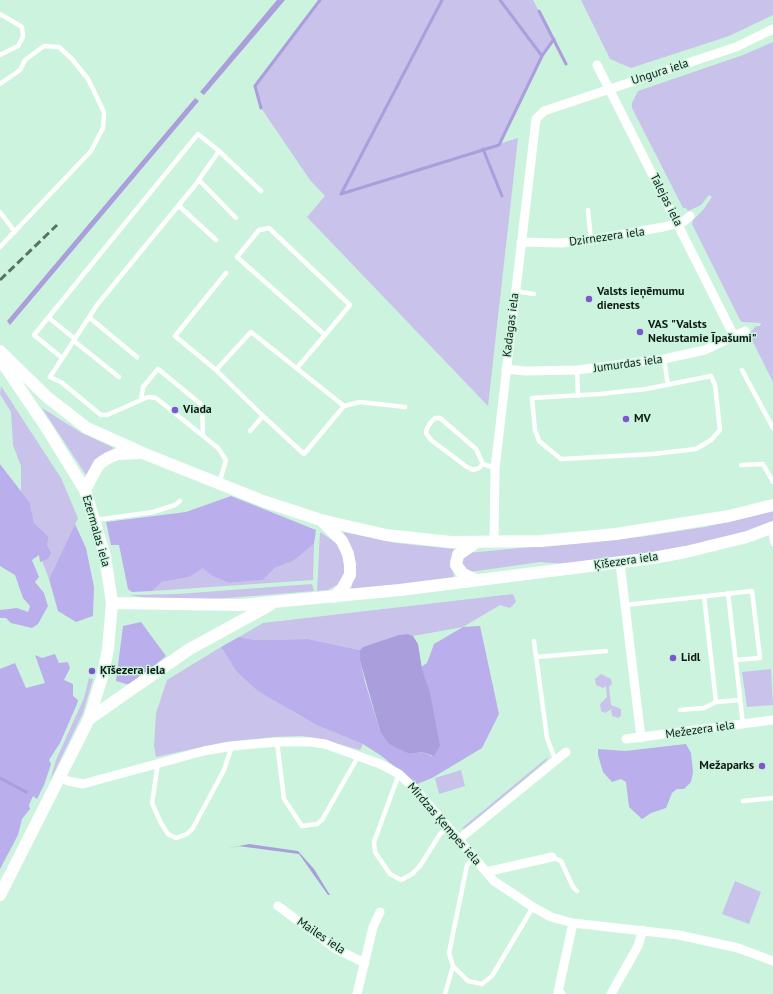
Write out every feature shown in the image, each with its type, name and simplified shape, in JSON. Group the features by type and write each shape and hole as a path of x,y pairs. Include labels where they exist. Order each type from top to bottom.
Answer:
{"street":[{"name":"Ungura iela","path":"544,110 736,47 773,29"},
{"name":"Talejas iela","path":"597,65 734,336"},
{"name":"Kadagas iela","path":"494,542 495,468 515,291 535,125 536,119 544,110"},
{"name":"Dzirnezera iela","path":"521,242 561,243 591,240 649,231 677,224 690,216"},
{"name":"Jumurdas iela","path":"506,369 526,371 577,370 664,359 705,350 745,331"},
{"path":"0,351 42,392 87,428 145,454 263,501 321,520 386,536 418,540 475,543 541,541 616,534 729,516 773,505"},
{"name":"Ezermalas iela","path":"0,359 50,433 85,490 105,556 112,603 108,649 103,674 89,719 0,895"},
{"path":"85,490 99,464 108,458 130,452 145,454"},
{"path":"321,520 332,529 342,541 348,554 350,565 350,575 342,589 334,597"},
{"name":"Ķīšezera iela","path":"112,603 218,605 275,603 334,597 620,563 686,552 747,537 771,528"},
{"path":"475,543 458,554 456,565 463,574 476,580"},
{"path":"620,563 641,738"},
{"name":"Ķīšezera iela","path":"89,719 188,650 275,603"},
{"name":"Mežezera iela","path":"626,739 773,720"},
{"name":"Mirdzas Ķempes iela","path":"60,777 68,781 83,784 158,762 232,746 277,742 311,742 325,744 359,755 399,774 418,792 486,872 504,889 551,917 573,923 679,935 718,943 773,961"},
{"path":"458,840 555,759 566,752"},
{"path":"486,872 552,858"},
{"name":"Mailes iela","path":"278,906 336,949 365,963"},
{"path":"357,994 373,927 380,912"},
{"path":"561,994 558,992 573,923"},
{"path":"611,994 638,946 643,930"}],"lane":[{"path":"0,14 22,27 23,37 18,46 0,55"},
{"path":"0,84 20,70 25,60 44,46 59,47 72,59 88,78 104,112 103,128 91,151 0,247"},
{"path":"62,358 34,335 198,134 261,192"},
{"path":"218,151 199,180 179,206 97,306 50,378 61,382 101,414 107,415 148,397 156,398 218,448 226,460 219,484"},
{"path":"199,180 236,218"},
{"path":"179,206 216,240"},
{"path":"588,210 591,240"},
{"path":"0,212 14,232"},
{"path":"297,368 325,335 350,305 269,228 259,230 237,257 325,335"},
{"path":"226,273 175,336 216,370 304,454 344,406 360,402 404,407"},
{"path":"515,291 534,294"},
{"path":"49,318 120,378"},
{"path":"90,318 137,357"},
{"path":"216,370 251,332 344,406"},
{"path":"664,359 668,385"},
{"path":"141,400 143,387 158,369 202,405 203,436"},
{"path":"577,370 578,396"},
{"path":"742,370 773,428"},
{"path":"711,376 715,385 720,430 711,440 696,449 599,458 561,459 539,441 535,430 532,398 608,394 668,385 711,376"},
{"path":"250,431 263,416"},
{"path":"483,464 479,468 473,470 467,468 431,440 426,433 431,422 435,418 440,418 476,449 483,464 495,468"},
{"path":"740,466 762,464 773,482"},
{"path":"95,520 153,512 175,505 180,501"},
{"path":"771,528 773,544"},
{"path":"625,605 752,591 760,658 736,660"},
{"path":"728,593 743,724"},
{"path":"704,596 716,702"},
{"path":"534,641 547,738 555,759"},
{"path":"536,657 606,651"},
{"path":"680,710 704,708 716,702 740,700"},
{"path":"277,742 284,799 302,826 317,824 322,820 359,755"},
{"path":"158,762 152,803 160,823 168,834 176,838 187,834 193,828 224,770 232,746"},
{"path":"399,774 374,842 375,852 390,874 401,880 412,874 420,866 440,834 448,828"},
{"path":"743,801 773,798"},
{"path":"445,994 452,966 449,953 450,946 467,865 474,858"},
{"path":"552,858 561,861 572,887 577,891"},
{"path":"452,966 468,981 482,984 492,976 533,907"}],"shaded area":[{"path":"277,0 285,0 204,95 200,92"},
{"path":"320,0 533,0 554,39 542,56 499,144 518,138 488,406 307,217 325,196 310,180 261,108 255,86"},
{"path":"581,0 773,0 773,15 729,36 631,68 610,59"},
{"path":"773,42 773,382 749,334 756,326 760,326 761,323 742,322 740,320 692,224 693,220 703,210 712,197 709,195 701,205 688,211 686,208 683,208 632,108 632,103 638,91 743,55"},
{"path":"195,98 199,101 10,325 7,321"},
{"path":"1,386 61,478 78,518 49,579 42,561 48,559 47,545 49,537 34,523 30,503 21,491 21,466 13,445 11,412 0,394"},
{"path":"42,408 80,432 114,448 98,457 86,475"},
{"path":"0,464 30,503 34,523 49,537 47,545 51,553 48,559 40,562 39,555 32,560 39,577 35,582 44,593 48,606 38,624 32,628 11,623 6,618 0,618 0,610 17,608 28,612 30,606 23,598 15,575 0,566"},
{"path":"231,496 316,530 314,544 293,561 275,568 263,580 229,583 212,576 203,568 189,577 162,582 152,591 132,592 128,589 119,545 111,545 106,522 186,512"},
{"path":"773,511 773,522 746,532 707,542 637,555 567,564 540,562 470,572 461,565 463,556 467,553 640,537 705,527"},
{"path":"75,524 86,548 94,587 93,616 76,622 58,611 49,579"},
{"path":"320,532 339,545 342,551 346,573 339,584 328,590 317,591"},
{"path":"343,532 396,543 454,549 450,561 454,576 453,578 351,590 356,565 352,549"},
{"path":"314,544 313,580 152,591 162,582 189,577 203,567 212,576 229,583 263,580 275,568 293,561"},
{"path":"312,584 314,591 215,599 151,599 130,595 178,594"},
{"path":"513,594 516,602 510,608 500,605 463,627 413,636 408,634 363,647 360,650 308,639 256,640 239,637 263,623"},
{"path":"141,622 166,656 130,685 116,681 123,626"},
{"path":"480,626 499,714 482,748 432,778 417,784 380,755 363,744 316,725 258,691 236,671 221,647 239,637 256,640 308,639 360,650 360,661 365,682 380,731 410,754 422,752 432,756 421,667 427,663 434,644 463,627"},
{"path":"408,634 413,636 418,644 422,669 430,693 440,746 434,756 422,752 410,754 389,744 380,731 360,661 360,650 363,647 399,635"},
{"path":"221,647 236,671 293,712 316,725 363,744 360,750 320,739 302,736 273,737 225,742 156,757 154,746 156,713 167,680"},
{"path":"55,654 59,663 68,662 70,668 64,680 73,684 73,696 78,700 77,704 60,743 49,760 51,764 44,785 37,799 33,796 29,805 30,809 22,819 18,835 0,869 0,669 15,663 26,688 45,683 35,655 42,658"},
{"path":"771,669 773,705 747,707 742,672"},
{"path":"601,674 611,679 612,684 609,687 611,705 621,709 621,716 618,718 612,716 611,710 613,708 605,713 601,711 600,704 607,697 606,686 603,688 596,685 595,679"},
{"path":"89,678 93,679 83,713 50,781 56,760 84,698"},
{"path":"686,744 691,753 693,772 691,782 684,789 677,789 672,793 666,808 651,813 642,819 629,807 626,782 621,779 612,782 603,772 598,755 598,749 625,751"},
{"path":"548,757 546,761 467,828 461,829"},
{"path":"461,770 465,786 439,794 435,778"},
{"path":"249,844 298,851 314,869 330,895 328,895 299,854 239,846"},
{"path":"735,881 761,892 749,924 722,914"}],"waterway":[{"path":"261,108 255,86 320,0"},
{"path":"341,194 442,0"},
{"path":"500,0 542,56"},
{"path":"539,11 566,64"},
{"path":"341,194 499,145 542,56 554,39"},
{"path":"483,149 502,196"},
{"path":"0,778 26,792"}],"railway":[{"path":"0,280 57,225"}],"place":[{"name":"Valsts ieņēmumu dienests","path":"589,299"},
{"name":"VAS \"Valsts Nekustamie Īpašumi\"","path":"640,332"},
{"name":"Viada","path":"175,410"},
{"name":"MV","path":"626,419"},
{"name":"Lidl","path":"673,658"},
{"name":"Ķīšezera iela","path":"92,671"},
{"name":"Mežaparks","path":"762,766"}]}
